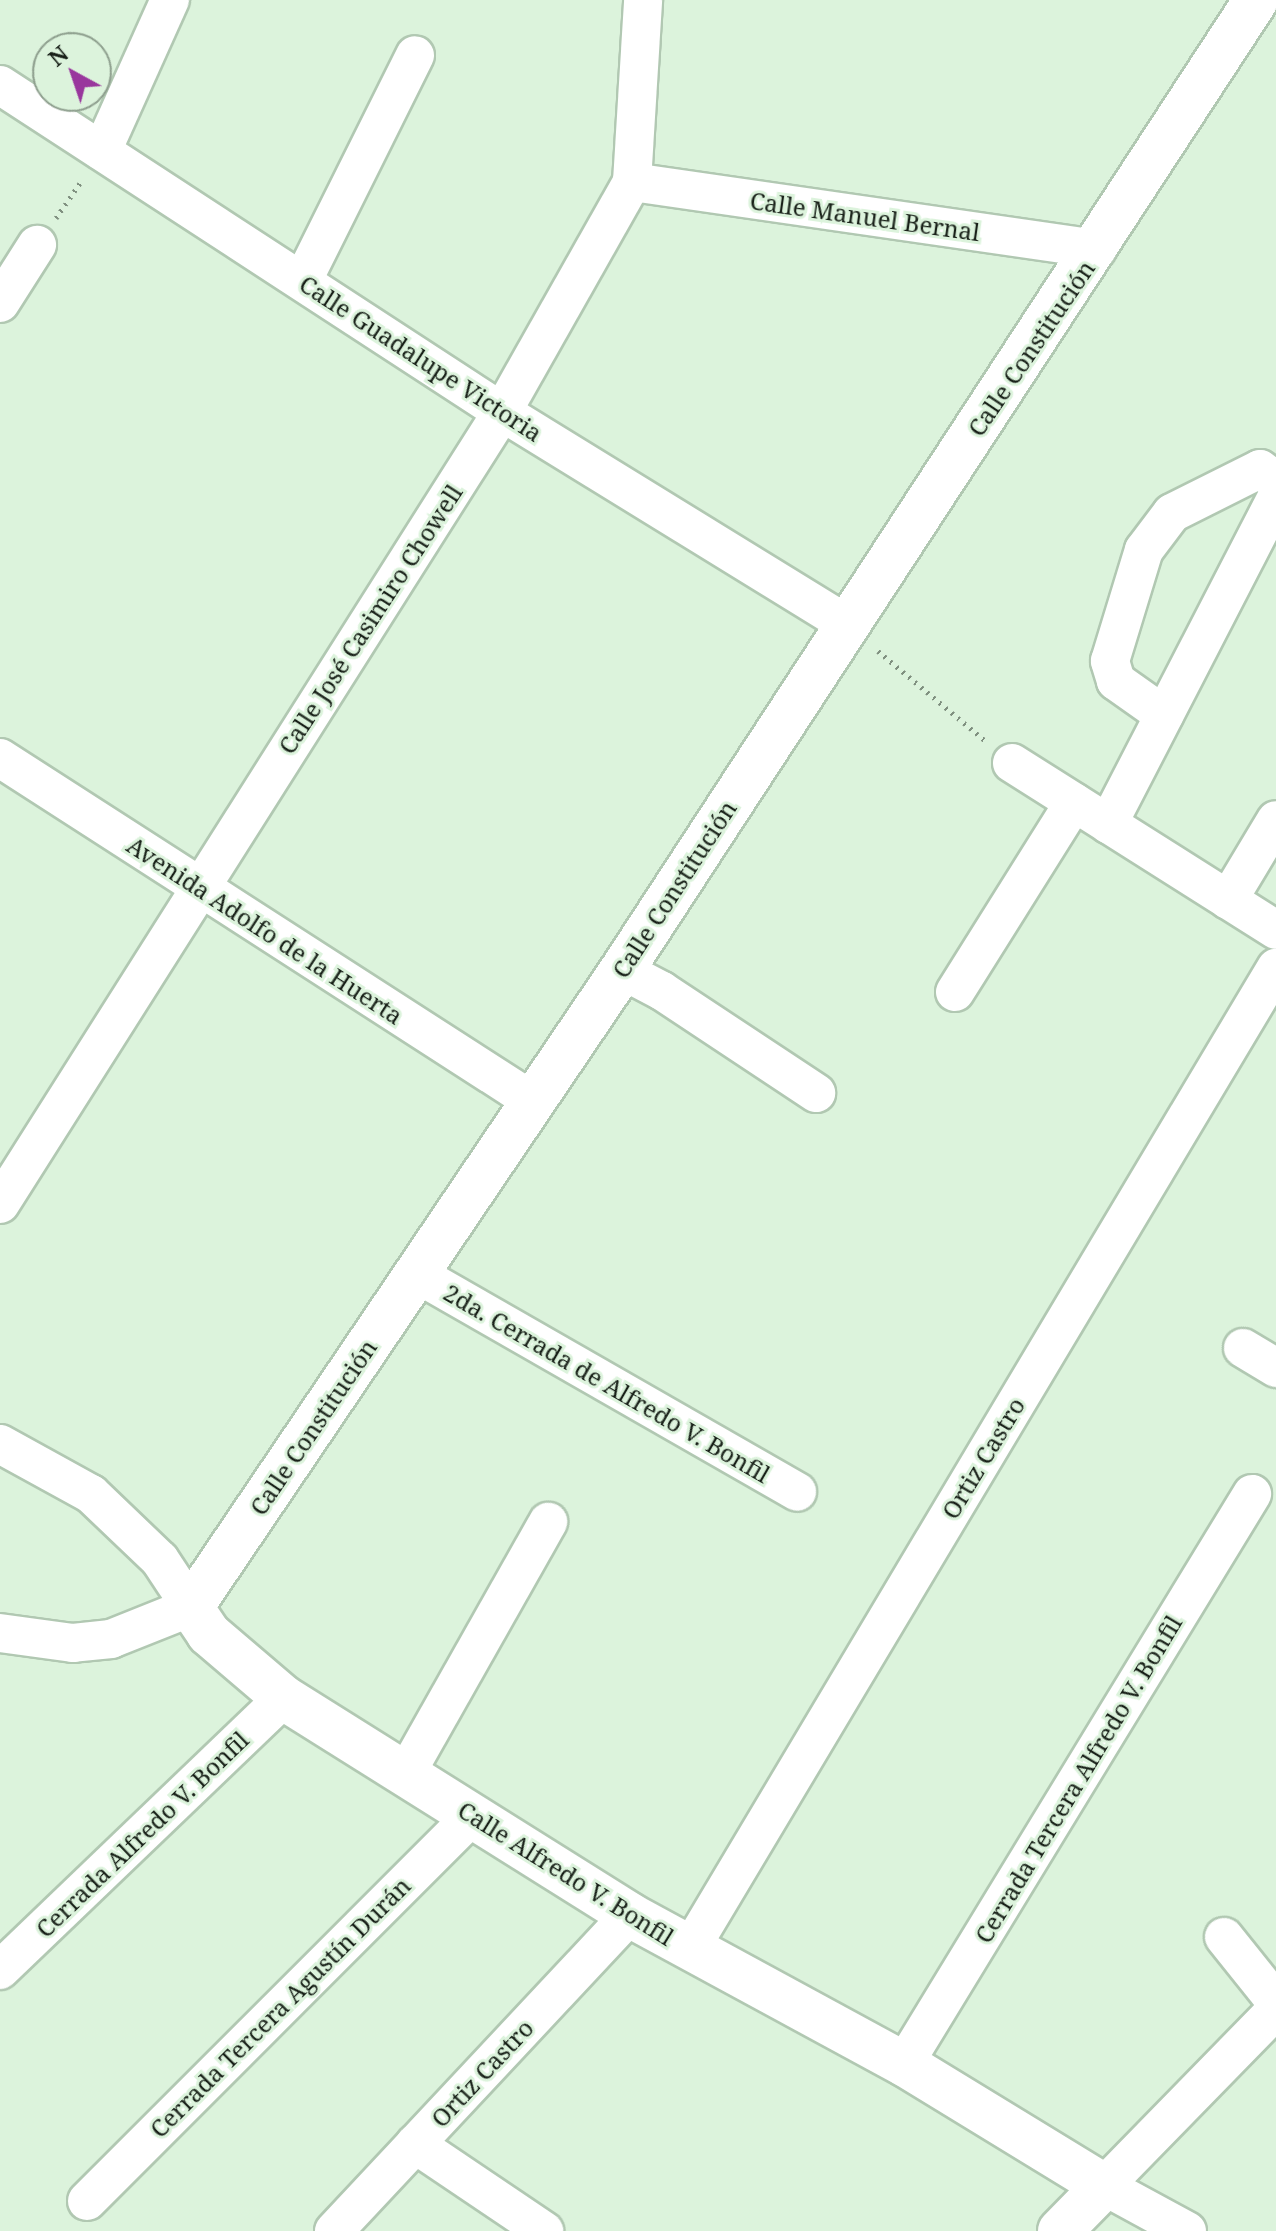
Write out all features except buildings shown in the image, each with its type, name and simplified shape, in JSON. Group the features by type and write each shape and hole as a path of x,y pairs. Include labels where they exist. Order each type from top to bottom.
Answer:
{"street":[{"path":"102,151 170,0"},
{"name":"Calle José Casimiro Chowell","path":"0,1204 502,412 632,182 643,0"},
{"name":"Calle Constitución","path":"191,1607 531,1100 622,970 846,624 1097,249 1256,0"},
{"path":"303,280 415,55"},
{"name":"Calle Guadalupe Victoria","path":"0,85 502,412 846,624"},
{"name":"Calle Manuel Bernal","path":"632,182 1097,249"},
{"path":"0,303 37,245"},
{"path":"1164,715 1116,681 1110,661 1144,550 1172,513 1260,469 1276,481"},
{"path":"1108,824 1276,498"},
{"name":"Avenida Adolfo de la Huerta","path":"0,758 531,1100"},
{"path":"1012,763 1276,930"},
{"path":"955,992 1074,802"},
{"path":"1228,900 1276,820"},
{"name":"Ortiz Castro","path":"690,1949 1276,968"},
{"path":"622,970 662,991 816,1093"},
{"name":"2da. Cerrada de Alfredo V. Bonfil","path":"417,1274 797,1492"},
{"path":"1243,1348 1276,1368"},
{"name":"Calle Alfredo V. Bonfil","path":"0,1444 101,1502 160,1560 209,1634 284,1698 630,1915 904,2064 1104,2186 1187,2231"},
{"name":"Cerrada Tercera Alfredo V. Bonfil","path":"904,2064 1252,1494"},
{"path":"405,1775 548,1522"},
{"path":"0,1633 73,1643 111,1639 191,1607"},
{"name":"Cerrada Alfredo V. Bonfil","path":"0,1970 284,1698"},
{"name":"Cerrada Tercera Agustín Durán","path":"87,2201 473,1815"},
{"name":"Ortiz Castro","path":"334,2231 630,1915"},
{"path":"1224,1937 1276,2002"},
{"path":"1060,2231 1276,2010"},
{"path":"415,2144 544,2231"}],"path":[{"path":"37,245 102,151"},
{"path":"846,624 1012,763"}]}
